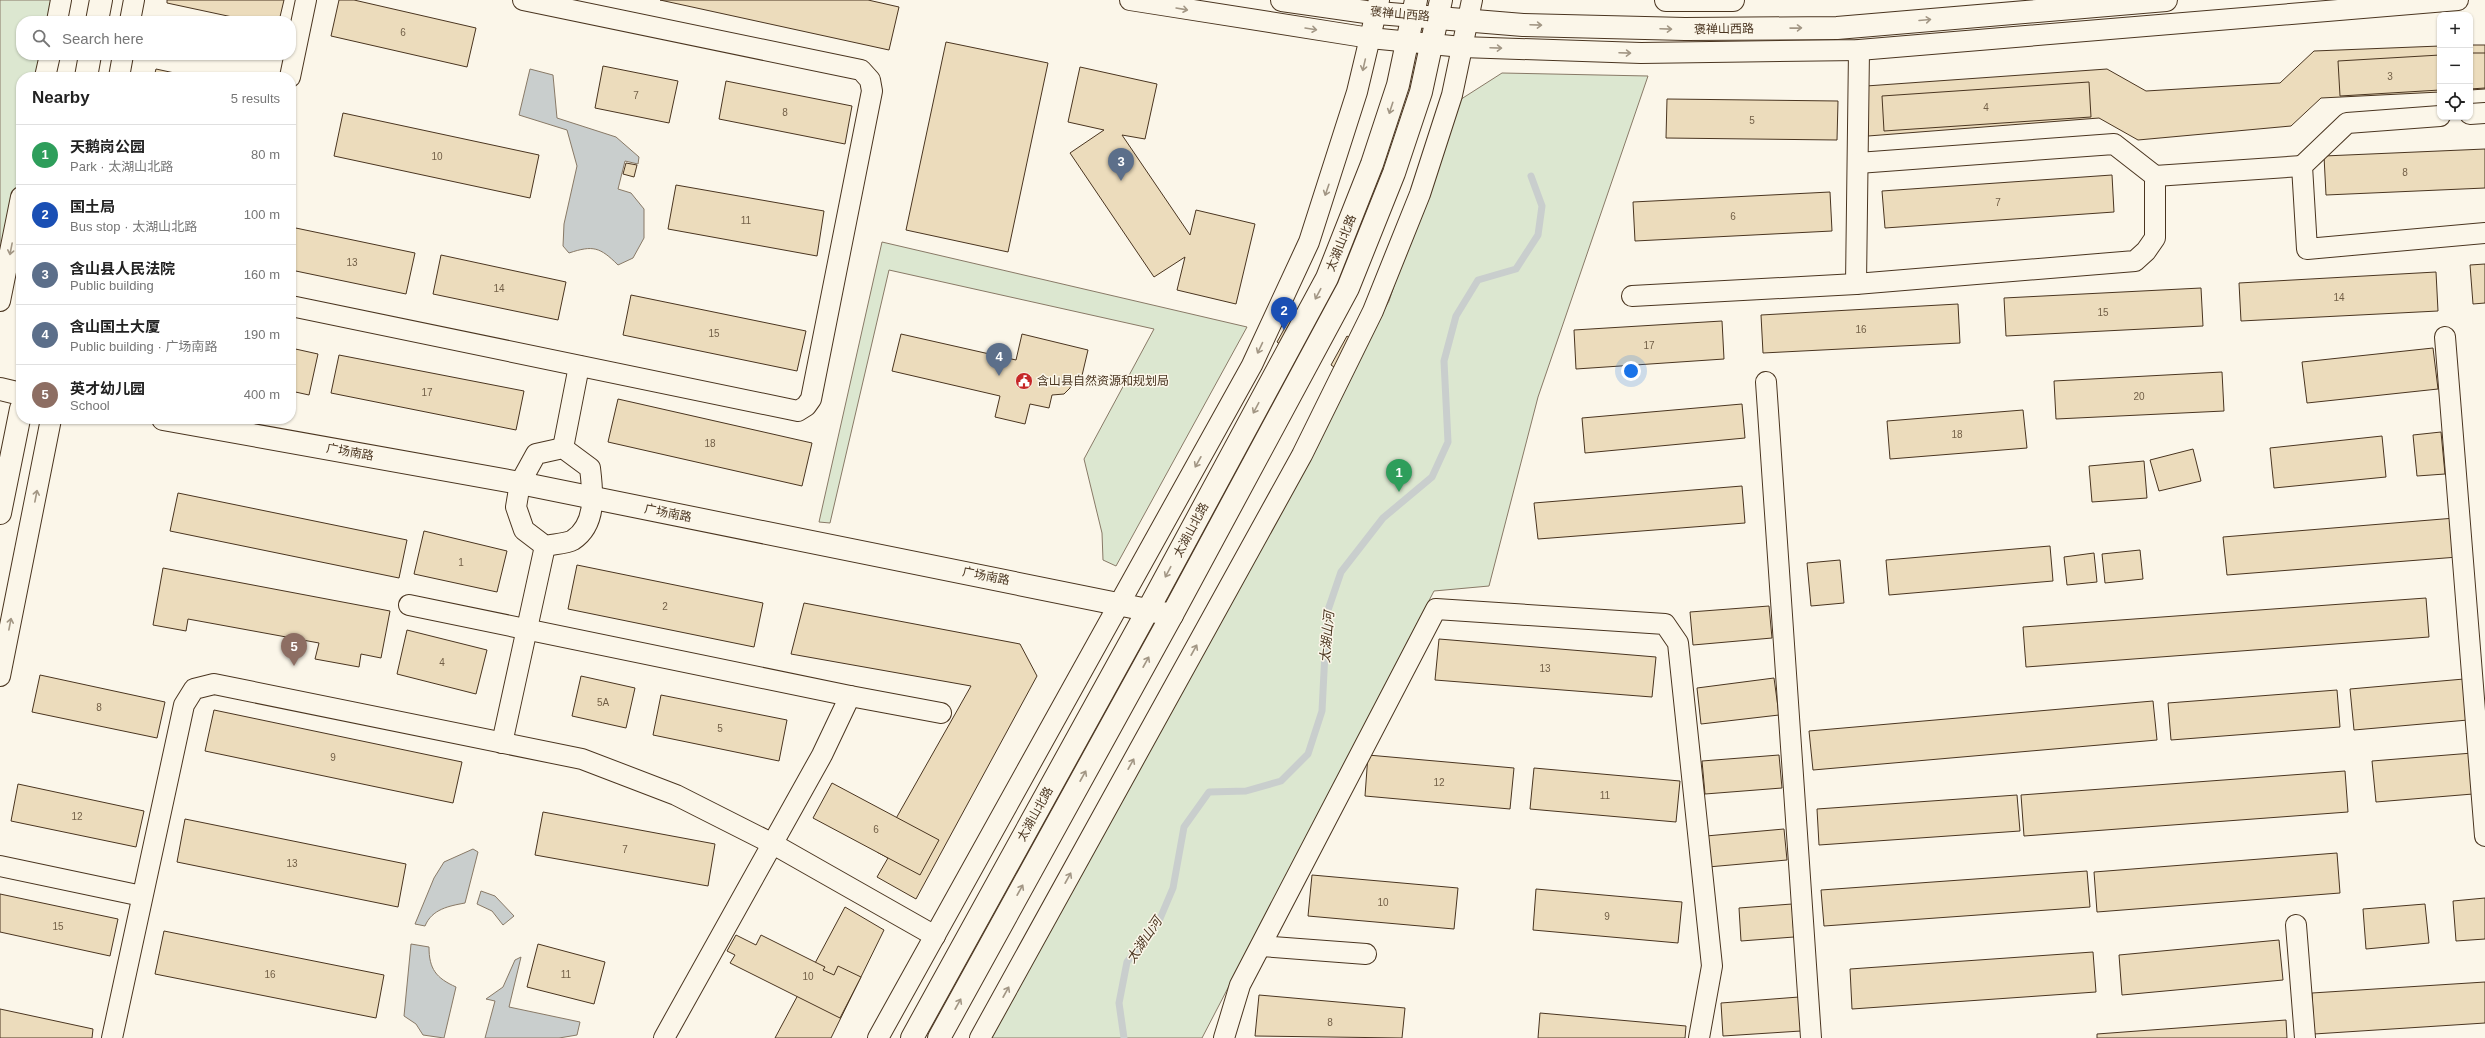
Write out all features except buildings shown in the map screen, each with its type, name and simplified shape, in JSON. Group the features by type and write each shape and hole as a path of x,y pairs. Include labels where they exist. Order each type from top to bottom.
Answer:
{"main road":[{"path":"97,16 101,0"},
{"name":"褒禅山西路","path":"1282,0 1470,10 1523,25 1685,29 1837,28 2166,0"},
{"path":"1666,0 1733,0"},
{"name":"太湖山北路","path":"912,1038 1148,610 1327,278 1372,164 1398,85 1415,8"},
{"name":"太湖山北路","path":"939,1038 1172,615 1348,288 1394,173 1421,92 1439,9"},
{"path":"87,72 89,60"},
{"path":"0,390 16,393"},
{"path":"0,513 18,424"},
{"name":"广场南路","path":"190,424 520,482 1172,615"}],"street":[{"path":"58,16 61,0"},
{"path":"131,16 134,0"},
{"path":"296,48 306,0"},
{"path":"296,307 798,411 806,406 811,399 872,91 870,80 862,70 567,4 523,0"},
{"path":"1130,0 1370,38 1408,42 1462,47 1642,53 1859,50 2458,0"},
{"path":"878,1038 1252,365 1309,242 1348,122 1378,6"},
{"path":"980,1038 1302,455 1373,311 1420,194 1452,95 1470,10"},
{"path":"1856,284 1859,50"},
{"path":"46,72 49,60"},
{"path":"120,72 122,60"},
{"path":"291,72 294,60"},
{"path":"2473,114 2485,113"},
{"path":"1858,164 2114,144 2155,176 2302,166 2347,123 2437,116"},
{"path":"2302,166 2307,249 2485,233"},
{"path":"1632,296 1856,284 2135,261 2146,251 2155,238 2155,176"},
{"path":"0,301 16,222"},
{"path":"2446,337 2485,836"},
{"path":"563,448 579,366"},
{"path":"1766,382 1811,1038"},
{"path":"0,676 50,424"},
{"path":"563,448 590,468 593,498 587,526 572,540 545,546 524,530 516,507 520,482 536,454 563,448"},
{"path":"502,743 545,546"},
{"path":"409,605 850,696 941,713"},
{"path":"1224,1038 1240,985 1436,609 1665,624 1678,643 1712,966 1699,1038"},
{"path":"112,1038 184,705 194,689 214,684 582,759 676,795 773,844 935,936"},
{"path":"664,1038 822,754 850,696"},
{"path":"0,866 142,896"},
{"path":"2296,926 2305,1038"},
{"path":"1261,946 1366,954"}],"green space":[{"path":"0,0 57,0 54,16 16,16 16,60 46,60 43,72 16,72 16,215 0,298"},
{"path":"1502,73 1648,76 1538,397 1489,586 1434,591 1202,1038 984,1038 1389,301 1455,103"},
{"path":"882,242 1247,327 1116,566 1103,560 1102,533 1084,459 1154,329 889,270 830,523 819,522"}],"shaded area":[{"path":"530,69 553,75 557,118 616,137 639,157 638,164 625,161 618,189 631,193 644,209 644,238 633,258 618,265 606,254 596,249 577,250 569,253 563,246 564,224 577,166 567,130 519,115"},
{"path":"473,849 478,852 465,903 442,909 428,920 425,926 415,924 434,878 444,862"},
{"path":"481,891 495,896 514,916 503,925 492,911 477,904"},
{"path":"411,944 429,947 430,961 435,972 443,980 456,987 444,1038 423,1035 416,1024 404,1016"},
{"path":"521,957 509,1007 580,1022 577,1035 559,1038 485,1038 495,1001 486,999 503,987 515,960"}],"waterway":[{"name":"太湖山河","path":"1124,1038 1119,1003 1127,962 1159,921 1173,888 1184,827 1209,792 1246,791 1281,781 1308,754 1322,711 1327,613 1341,572 1383,518 1432,477 1448,442 1444,361 1456,316 1478,280 1516,269 1538,235 1542,206 1531,176"}],"place":[{"name":"含山县人民法院","path":"1121,181"},
{"name":"国土局","path":"1284,330"},
{"name":"含山国土大厦","path":"999,376"},
{"name":"含山县自然资源和规划局","path":"1024,381"},
{"name":"天鹅岗公园","path":"1399,492"},
{"name":"英才幼儿园","path":"294,666"}]}
